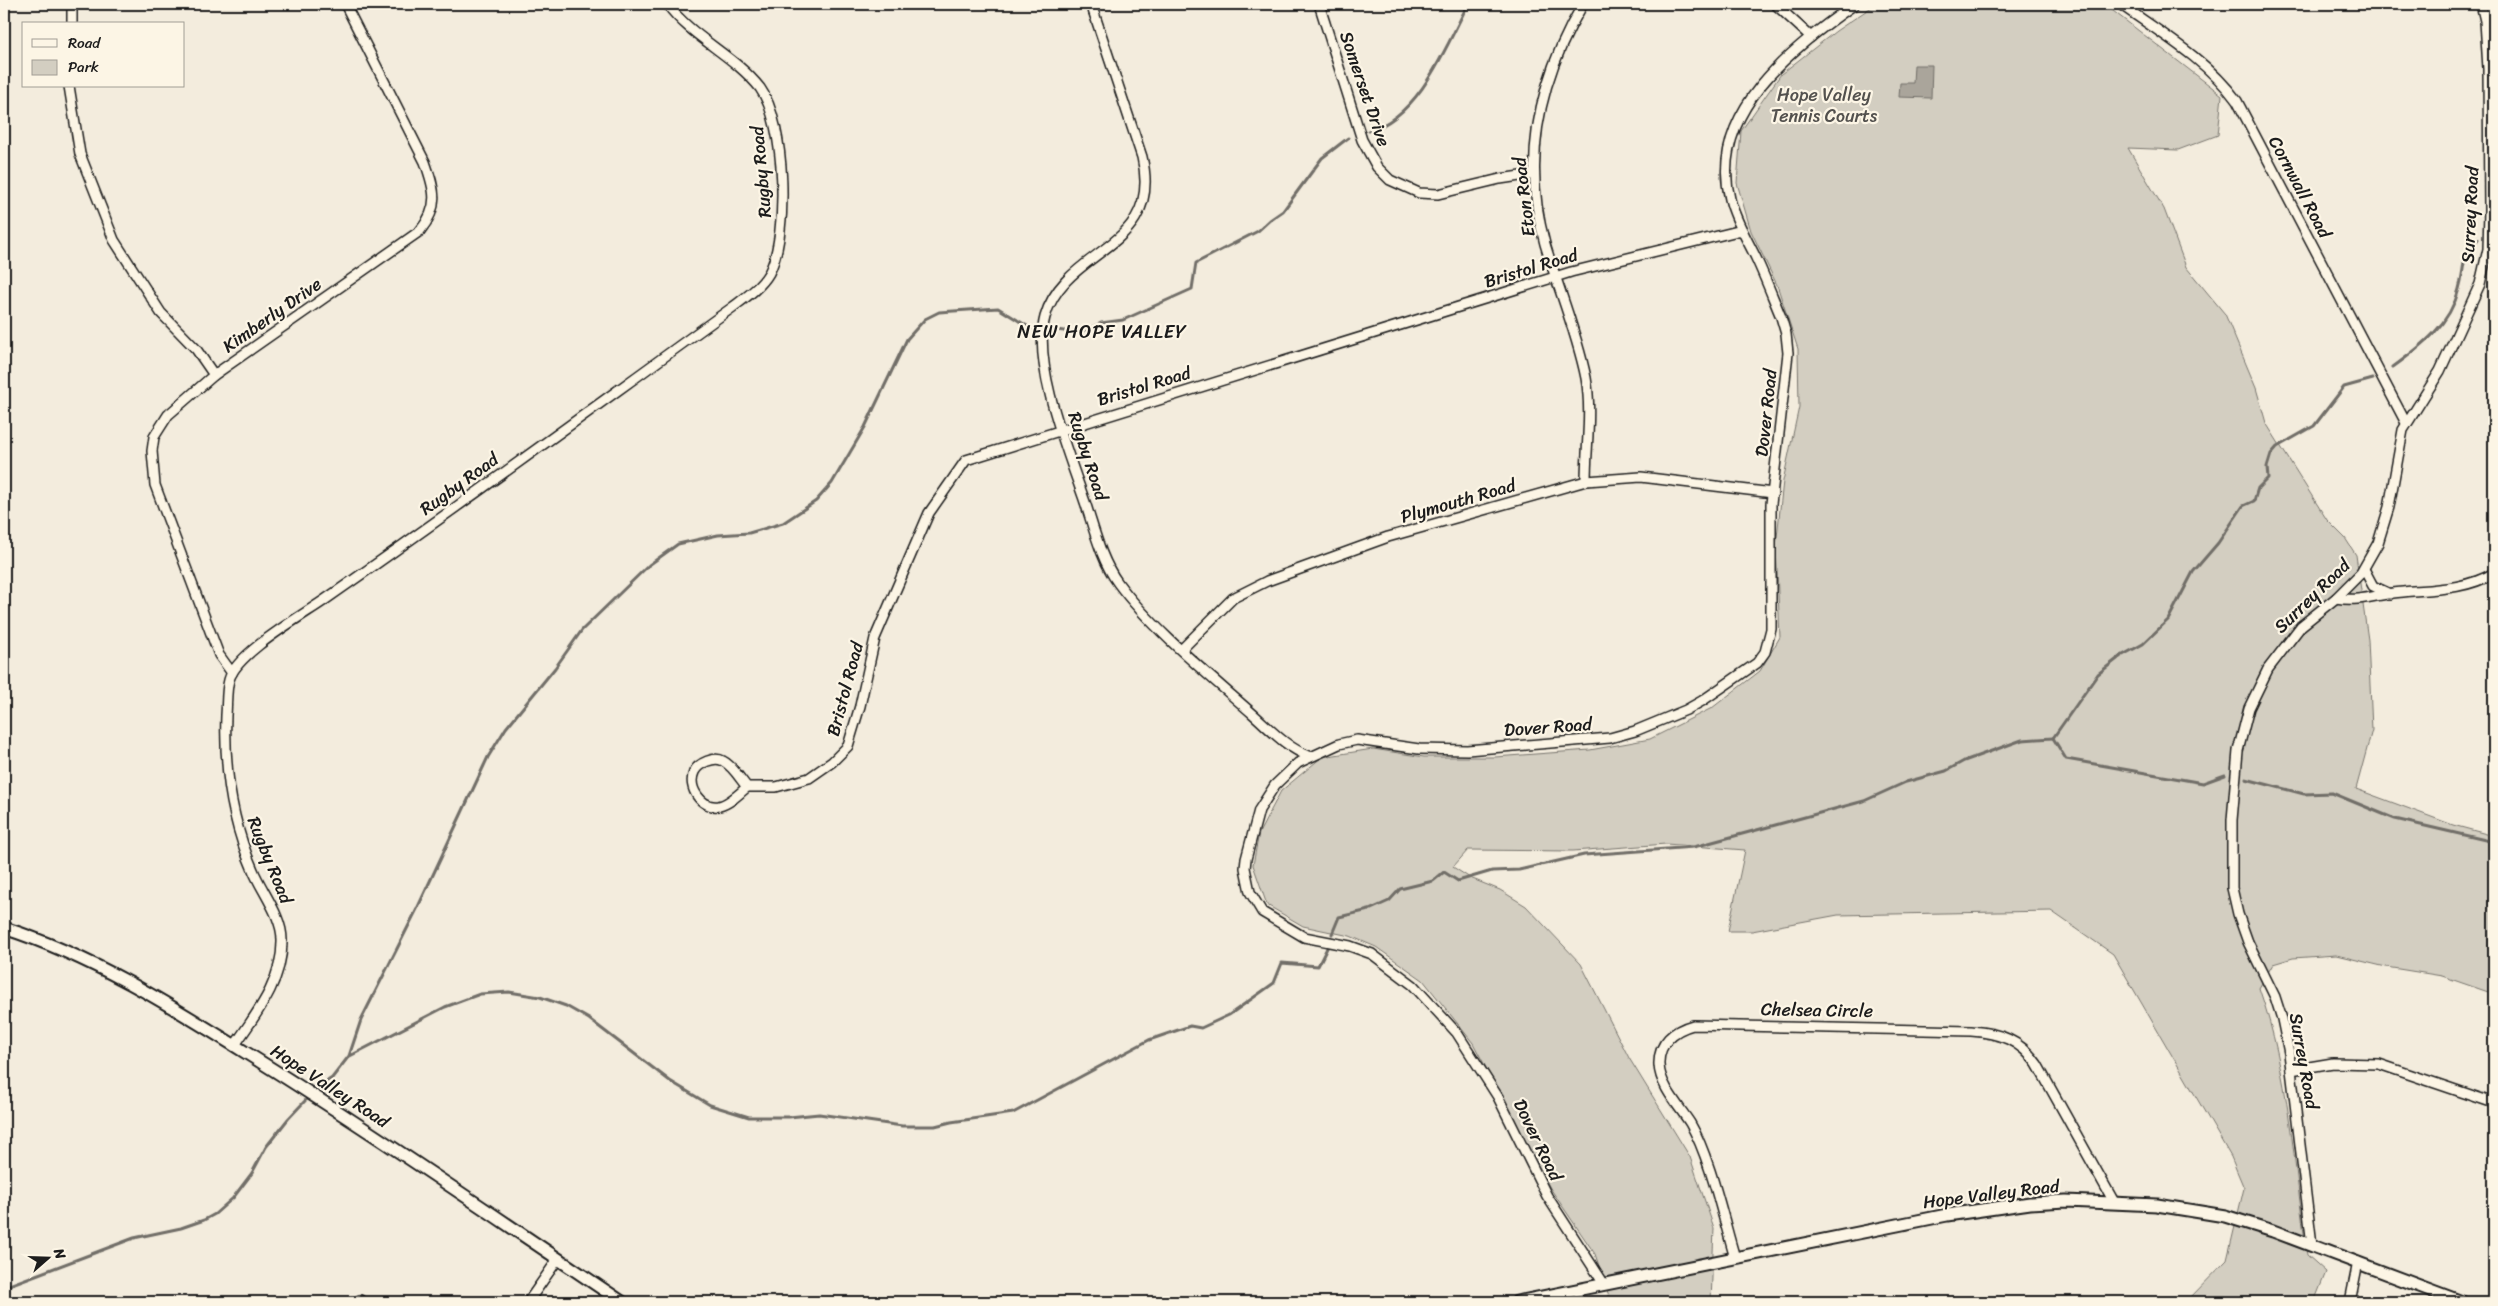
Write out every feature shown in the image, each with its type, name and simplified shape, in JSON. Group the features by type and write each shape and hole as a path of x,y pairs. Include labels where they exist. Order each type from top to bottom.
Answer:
{"main road":[{"name":"Hope Valley Road","path":"4,928 51,945 130,983 234,1045 321,1099 622,1302"},
{"name":"Hope Valley Road","path":"1517,1302 1975,1210 2050,1201 2157,1205 2225,1216 2312,1245 2462,1302"}],"street":[{"path":"72,4 72,22"},
{"name":"Kimberly Drive","path":"232,673 219,654 162,506 152,471 154,437 161,423 179,404 214,375 412,237 424,227 433,211 433,184 425,162 346,4"},
{"name":"Rugby Road","path":"234,1045 260,1008 275,980 279,970 282,940 276,917 257,880 238,833 228,782 225,738 228,689 232,673 244,658 268,639 368,570 733,307 769,274 779,245 783,219 777,138 770,110 761,90 754,82 682,22 667,4"},
{"name":"Rugby Road","path":"1092,4 1146,174 1142,206 1132,225 1071,277 1054,296 1048,306 1044,320 1043,346 1049,387 1061,429 1109,568 1118,583 1150,620 1182,649 1296,752 1309,756"},
{"name":"Somerset Drive","path":"1321,4 1362,140 1377,167 1390,180 1419,193 1438,194 1500,179 1534,174"},
{"name":"Eton Road","path":"1583,4 1562,43 1546,82 1536,135 1534,174 1541,228 1586,380 1586,481"},
{"path":"1775,4 1810,37"},
{"name":"Dover Road","path":"1604,1284 1547,1196 1498,1097 1479,1063 1457,1033 1428,1000 1400,974 1372,954 1350,946 1304,937 1272,920 1255,903 1250,892 1245,868 1259,810 1275,785 1309,756 1339,744 1357,740 1419,749 1467,750 1610,738 1635,731 1702,701 1758,663 1769,641 1771,618 1770,534 1788,367 1786,334 1774,301 1742,230 1728,188 1726,162 1730,140 1744,111 1768,77 1810,37 1855,4"},
{"name":"Cornwall Road","path":"2120,4 2210,70 2237,101 2406,423"},
{"name":"Surrey Road","path":"2312,1245 2292,1070 2278,1007 2248,942 2234,900 2230,864 2235,771 2244,722 2268,669 2301,626 2336,598 2364,568 2381,535 2406,423 2449,353 2472,303 2487,260 2489,210 2488,69 2485,21 2481,4"},
{"path":"69,88 80,154 114,240 161,314 196,349 214,375"},
{"name":"Bristol Road","path":"747,787 776,786 809,778 832,762 848,746 860,706 875,638 929,513 966,460 1556,277 1742,230"},
{"name":"Plymouth Road","path":"1182,649 1233,598 1267,581 1388,538 1586,481 1642,477 1773,493"},
{"path":"2364,568 2373,586 2390,594"},
{"path":"2336,598 2359,601 2390,594 2455,587 2477,582 2494,573"},
{"path":"714,759 723,761 747,787 728,802 720,806 710,806 701,802 692,782 694,772 702,764 714,759"},
{"name":"Chelsea Circle","path":"1735,1258 1699,1141 1667,1087 1659,1067 1662,1051 1670,1036 1693,1025 1971,1030 2005,1036 2023,1047 2037,1064 2114,1202"},
{"path":"2292,1070 2333,1063 2379,1064 2494,1103"},
{"path":"528,1302 558,1259"},
{"path":"2350,1302 2358,1262"}],"green space":[{"name":"Hope Valley Tennis Courts","path":"1876,4 2104,4 2222,95 2218,135 2178,150 2128,148 2164,209 2186,267 2225,314 2256,388 2266,423 2327,520 2345,538 2356,555 2368,640 2372,730 2356,789 2453,825 2494,836 2494,994 2442,976 2386,967 2336,955 2293,958 2273,964 2259,988 2269,1020 2284,1086 2307,1255 2326,1272 2314,1302 2186,1302 2227,1260 2244,1188 2231,1157 2113,954 2051,911 1838,915 1752,931 1728,931 1745,850 1666,844 1573,851 1468,850 1453,867 1470,878 1500,890 1526,906 1581,964 1629,1058 1690,1157 1714,1228 1711,1302 1611,1302 1595,1254 1550,1188 1473,1043 1423,980 1376,947 1350,936 1303,926 1267,905 1253,865 1259,833 1281,791 1322,757 1373,749 1424,757 1495,757 1590,750 1650,739 1712,708 1760,671 1780,637 1776,547 1783,481 1799,407 1798,349 1777,285 1751,231 1737,183 1741,131 1781,74 1836,31"}],"shaded area":[{"path":"1914,65 1932,65 1931,98 1899,97 1900,83 1913,83"}],"waterway":[{"path":"1368,131 1386,123 1402,111 1416,96 1440,59 1468,4"},
{"path":"1056,330 1073,332 1086,330 1101,323 1123,320 1192,289 1196,263 1258,231 1283,211 1322,158 1348,138"},
{"path":"2393,367 2424,343 2442,324 2455,302 2465,258 2478,239"},
{"path":"4,1287 134,1238 181,1228 204,1220 215,1214 233,1198 252,1173 266,1147 288,1119 318,1087 332,1078 349,1056 361,1020 417,909 488,757 506,728 555,668 582,630 649,565 678,544 718,535 749,533 783,523 816,501 832,483 865,427 907,339 925,319 939,312 998,308 1032,329"},
{"path":"2053,738 2098,674 2121,656 2143,644 2168,620 2193,572 2218,543 2243,506 2254,501 2258,488 2268,478 2267,467 2271,454 2277,447 2314,426 2344,387 2373,379"},
{"path":"2053,738 2066,759 2203,783 2225,775"},
{"path":"1332,934 1339,917 1369,910 1389,901 1400,889 1433,881 1444,872 1458,881 1492,871 1519,870 1584,855 1694,847 1864,801 1906,782 1946,771 1964,761 2022,740 2053,738"},
{"path":"2246,779 2304,794 2332,793 2395,819 2494,842"},
{"path":"350,1056 445,1007 480,994 509,992 540,997 566,1006 589,1019 670,1081 710,1105 749,1117 789,1117 819,1114 902,1126 935,1126 1013,1113 1149,1040 1190,1026 1201,1028 1229,1015 1274,983 1282,963 1318,966 1327,948"}],"district":[{"name":"NEW HOPE VALLEY","path":"1102,331"}]}
